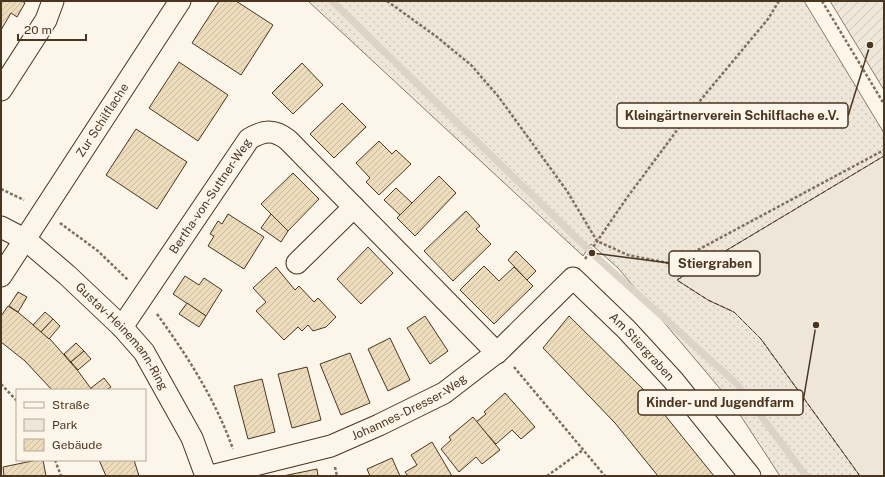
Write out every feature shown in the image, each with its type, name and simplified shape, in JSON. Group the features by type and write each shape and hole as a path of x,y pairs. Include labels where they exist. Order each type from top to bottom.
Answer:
{"street":[{"path":"1,90 46,20 53,1"},
{"name":"Zur Schilflache","path":"1,276 26,240 180,1"},
{"name":"Bertha-von-Suttner-Weg","path":"122,327 249,139 268,131 279,133 499,352"},
{"path":"297,262 354,207"},
{"name":"Gustav-Heinemann-Ring","path":"1,227 26,240 73,280 122,327 148,359 192,438 206,476"},
{"name":"Johannes-Dresser-Weg","path":"211,476 338,443 379,425 444,393 499,352 573,278"},
{"name":"Am Stiergraben","path":"573,278 626,329 674,380 750,476"}],"path":[{"path":"387,1 438,37 471,65 498,96 567,191 597,241 628,255 668,263 679,260 884,150"},
{"path":"589,253 689,114 768,19 779,1"},
{"path":"822,1 884,104"},
{"path":"880,97 884,95"},
{"path":"499,352 605,476"},
{"path":"1,384 16,400"},
{"path":"547,476 583,450"},
{"path":"55,461 61,476"}],"green space":[{"path":"308,1 804,1 884,133 884,156 677,280 708,300 734,312 761,339 860,476 780,476 733,404 618,268 591,244 583,256"},
{"path":"830,1 884,1 884,90"},
{"path":"884,156 884,476 860,476 761,339 734,312 708,300 677,280"}],"building":[{"path":"1,1 22,1 25,3 17,17 11,13 1,30"},
{"path":"219,1 236,1 273,25 241,75 192,43"},
{"path":"179,62 228,95 198,141 149,108"},
{"path":"302,63 323,85 293,114 272,93"},
{"path":"342,103 366,127 334,158 310,134"},
{"path":"136,129 187,162 157,209 106,175"},
{"path":"379,141 392,154 396,150 411,164 379,195 366,182 370,178 356,163"},
{"path":"293,173 319,199 288,231 261,204"},
{"path":"439,176 456,193 415,236 397,218"},
{"path":"396,188 412,203 400,215 384,200"},
{"path":"466,211 480,226 476,229 491,244 453,281 424,251"},
{"path":"228,214 264,237 244,269 208,246 214,236 210,234 218,221 222,224"},
{"path":"271,214 288,231 281,242 261,228"},
{"path":"368,247 393,273 361,304 337,279"},
{"path":"516,251 536,271 527,280 508,260"},
{"path":"484,266 499,281 514,267 533,286 494,324 460,290"},
{"path":"276,267 295,290 299,286 314,302 318,298 336,317 326,327 313,331 308,325 302,331 298,327 284,340 256,311 266,302 253,288"},
{"path":"185,276 199,285 204,278 222,290 206,316 173,294"},
{"path":"18,292 27,297 18,312 9,306"},
{"path":"187,303 206,316 199,327 179,314"},
{"path":"8,306 19,313 50,339 78,371 91,389 51,389 25,361 1,342 1,316"},
{"path":"45,312 53,319 41,332 33,325"},
{"path":"425,316 448,351 430,364 407,328"},
{"path":"569,316 647,393 714,476 658,476 615,423 543,348"},
{"path":"53,319 60,326 49,339 41,332"},
{"path":"390,338 410,380 388,391 368,349"},
{"path":"76,343 84,351 71,362 64,354"},
{"path":"84,351 91,359 78,370 71,362"},
{"path":"350,353 370,403 341,415 320,364"},
{"path":"307,367 321,420 292,428 278,374"},
{"path":"104,378 111,387 108,389 91,388"},
{"path":"262,379 275,432 248,439 234,386"},
{"path":"505,393 535,427 521,439 512,430 496,444 476,422 486,414 484,412"},
{"path":"473,417 500,450 482,464 476,457 459,472 441,449 451,440 449,437"},
{"path":"432,442 452,476 408,476 405,472 417,465 411,455"},
{"path":"392,458 400,476 370,476 367,469"},
{"path":"32,461 43,461 46,476 4,476 3,467"},
{"path":"99,461 134,461 139,476 106,476"},
{"path":"317,469 318,476 283,476"}],"waterway":[{"path":"332,1 592,253 737,384 806,476"}],"fence":[{"path":"860,476 761,339 734,312 708,300 677,280 884,156"}],"place":[{"name":"Kleingärtnerverein Schilflache e.V.","path":"870,45"},
{"name":"Stiergraben","path":"592,253"},
{"name":"Kinder- und Jugendfarm","path":"816,325"}]}
